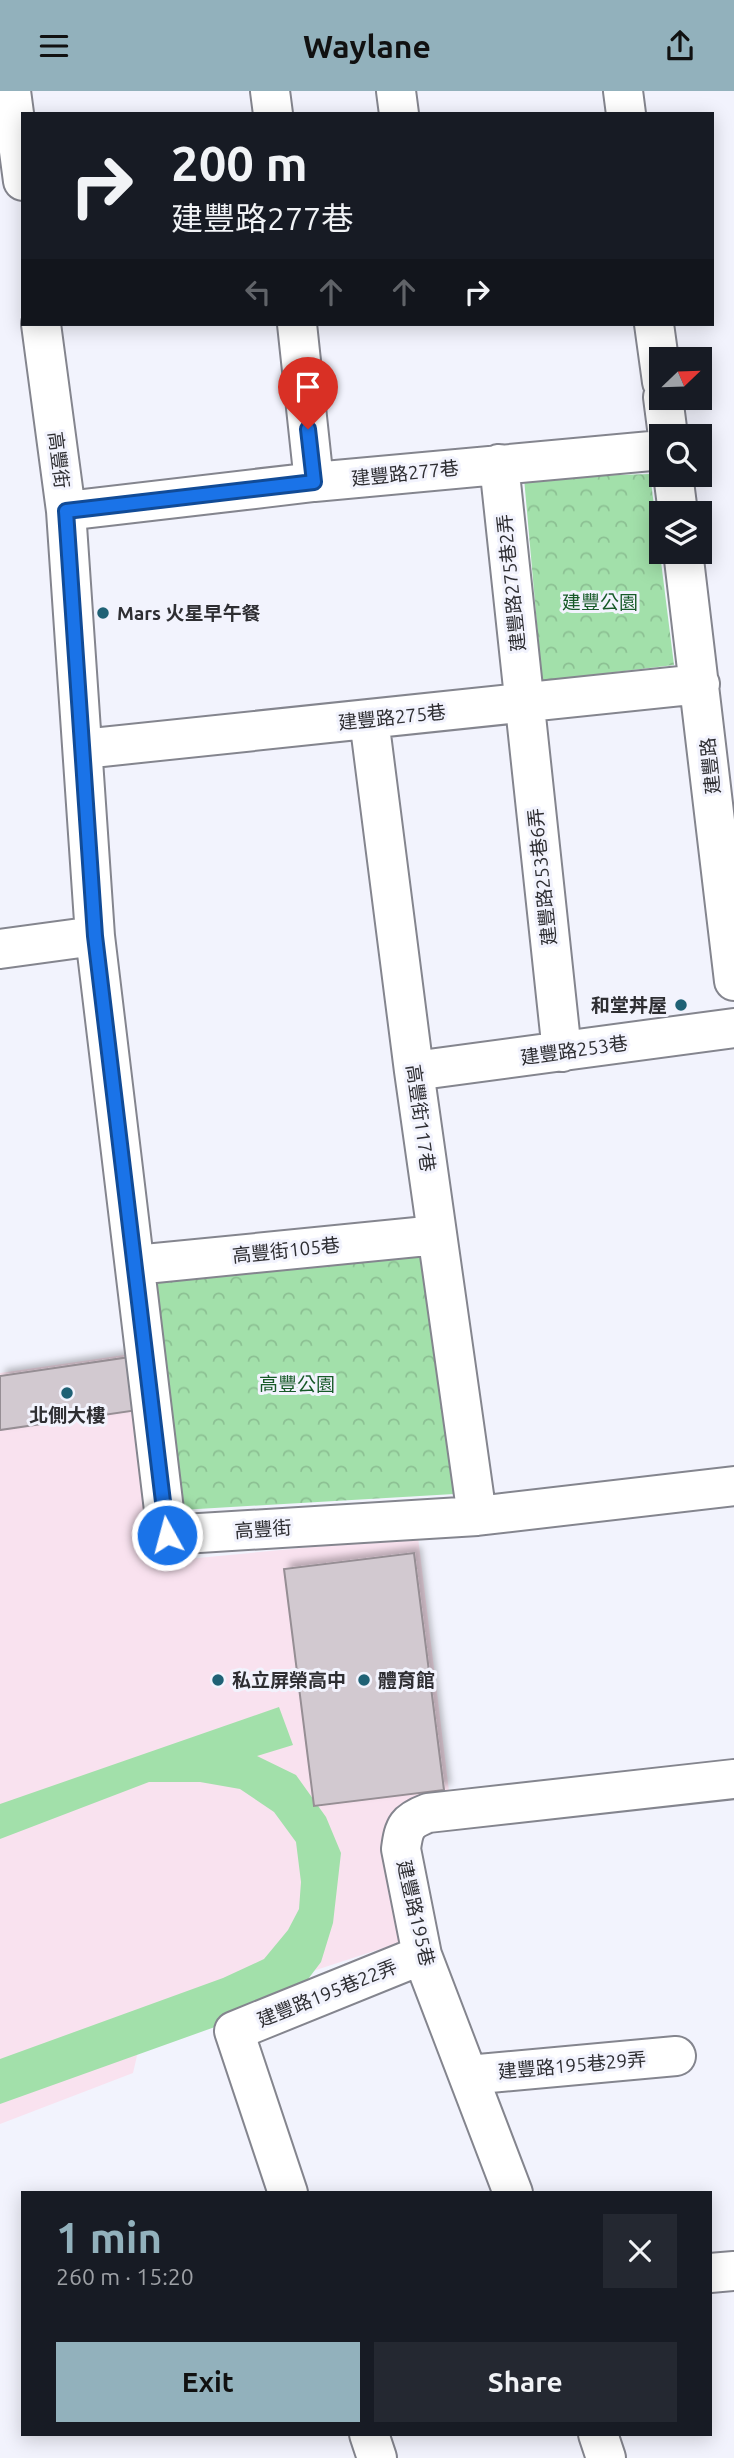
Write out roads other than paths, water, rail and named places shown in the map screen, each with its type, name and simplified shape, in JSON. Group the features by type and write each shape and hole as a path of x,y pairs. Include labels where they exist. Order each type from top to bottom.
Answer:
{"street":[{"path":"11,91 21,166"},
{"path":"270,91 273,112"},
{"path":"396,91 399,112"},
{"path":"623,91 626,112"},
{"name":"高豐街","path":"41,326 66,511 95,936 167,1535 477,1516 734,1486"},
{"path":"297,326 314,482"},
{"path":"654,326 657,347"},
{"name":"建豐路277巷","path":"66,511 314,482 649,451"},
{"name":"建豐路275巷2弄","path":"499,464 523,702"},
{"name":"建豐路","path":"685,564 734,982"},
{"name":"建豐路275巷","path":"83,749 700,684"},
{"name":"建豐路253巷6弄","path":"523,702 562,1052"},
{"name":"高豐街117巷","path":"369,719 414,1072 477,1516"},
{"path":"0,949 95,936"},
{"name":"建豐路253巷","path":"414,1072 734,1028"},
{"name":"高豐街105巷","path":"135,1265 437,1234"},
{"name":"建豐路195巷","path":"512,2191 422,1955 401,1849 403,1832 412,1819 428,1812 734,1779"},
{"name":"建豐路195巷22弄","path":"287,2191 234,2031 422,1955"},
{"name":"建豐路195巷29弄","path":"468,2075 676,2056"},
{"path":"712,2273 734,2271"},
{"path":"370,2436 377,2458"},
{"path":"599,2436 606,2458"}],"place":[{"name":"Mars 火星早午餐","path":"103,613"},
{"name":"和堂丼屋","path":"681,1005"},
{"name":"北側大樓","path":"67,1393"},
{"name":"私立屏榮高中","path":"218,1680"},
{"name":"體育館","path":"364,1680"}],"park label":[{"name":"建豐公園","path":"600,602"},
{"name":"高豐公園","path":"297,1384"}]}
